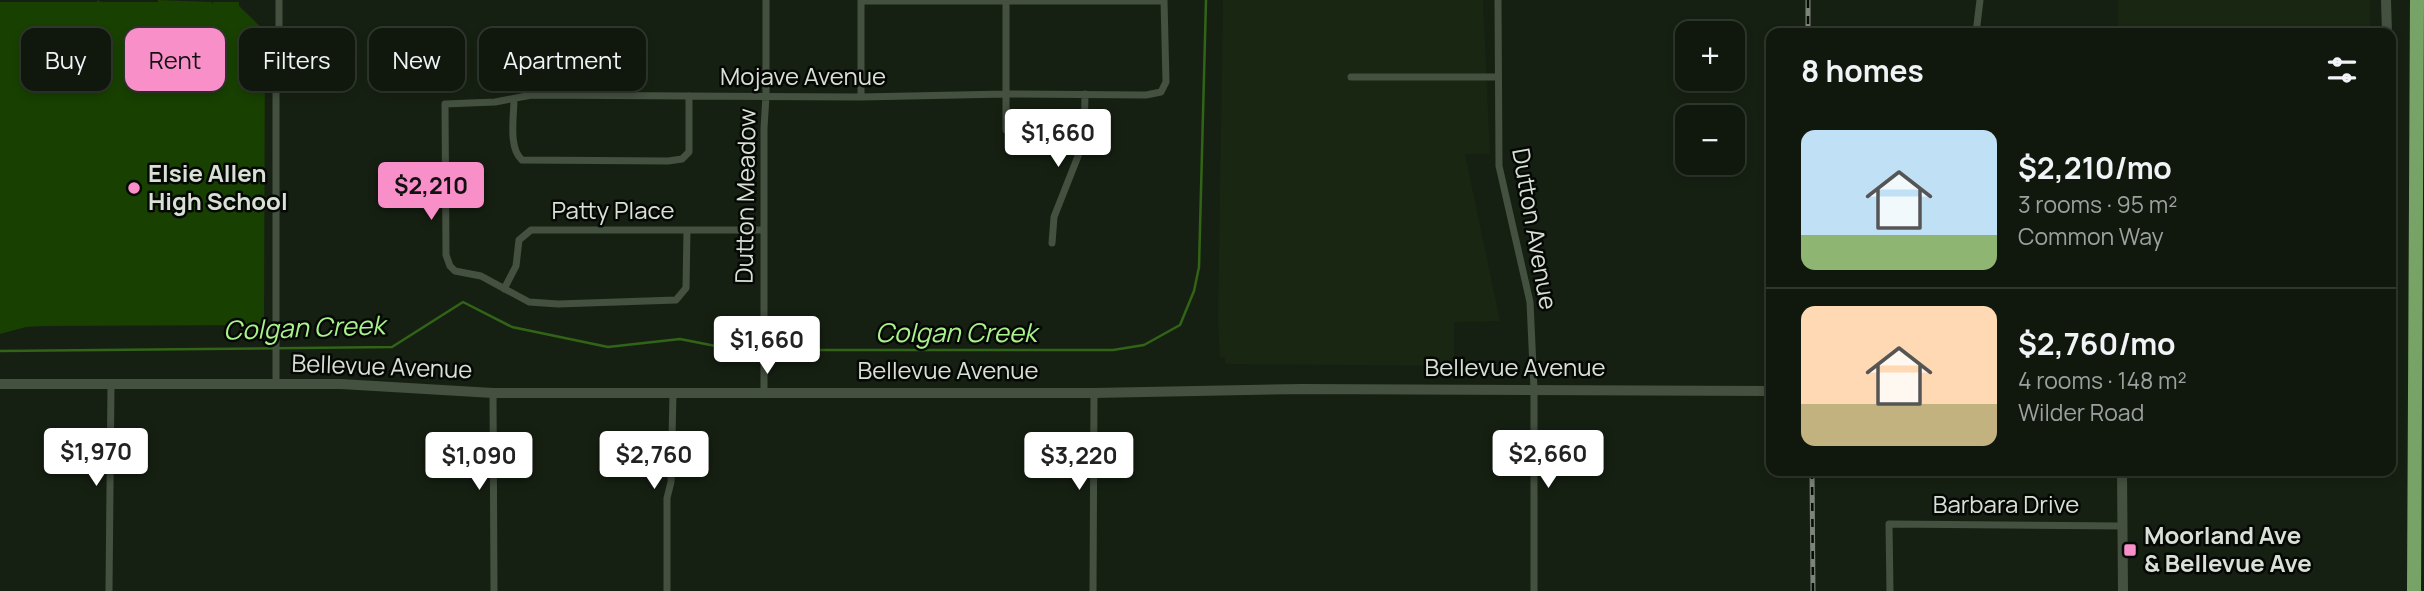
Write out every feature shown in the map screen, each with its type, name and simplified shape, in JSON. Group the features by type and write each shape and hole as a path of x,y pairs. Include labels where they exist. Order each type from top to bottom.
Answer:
{"highway":[{"path":"2414,591 2417,0"}],"street":[{"path":"276,384 276,54 279,45 279,0"},
{"name":"Dutton Meadow","path":"764,392 766,0"},
{"path":"861,97 861,1 1164,0"},
{"name":"Mojave Avenue","path":"504,289 481,276 455,271 447,261 445,104 495,102 533,95 861,97 1161,92 1166,82 1164,0"},
{"name":"Dutton Avenue","path":"1498,0 1499,166 1530,302 1534,388 1534,591"},
{"path":"1977,28 1980,0"},
{"path":"2386,0 2386,28"},
{"path":"1006,1 1006,130"},
{"path":"1351,77 1497,77"},
{"path":"1052,243 1054,217 1084,141 1085,94"},
{"path":"514,99 515,148 522,160 668,161 681,159 689,152 689,96"},
{"name":"Patty Place","path":"504,289 516,266 519,240 531,230 764,230"},
{"path":"504,289 516,297 542,304 676,300 686,288 687,230"},
{"name":"Bellevue Avenue","path":"0,384 341,384 492,393 1094,393 1301,388 1766,391"},
{"path":"109,591 111,384"},
{"path":"492,393 494,591"},
{"path":"667,591 667,498 671,482 673,393"},
{"path":"1093,591 1094,393"},
{"path":"2122,476 2123,591"},
{"name":"Barbara Drive","path":"1890,591 1889,524 2123,526"}],"shaded area":[{"path":"1223,0 1483,0 1490,154 1465,154 1500,321 1454,322 1454,366 1230,364 1220,357 1218,319"},
{"path":"2118,0 2370,0 2370,28 2118,28"}],"green space":[{"name":"Elsie Allen High School","path":"158,0 212,2 213,5 213,2 239,2 239,6 262,28 239,28 239,91 265,91 264,325 43,326 26,327 0,334 0,2"}],"waterway":[{"name":"Colgan Creek","path":"0,351 392,347 463,302 512,327 608,347 680,339 736,350 1113,350 1144,345 1180,325 1194,291 1199,267 1206,0"}],"railway":[{"path":"1808,0 1808,28"},
{"path":"1812,476 1813,591"}],"place":[{"name":"Elsie Allen High School","path":"134,188"},
{"name":"Moorland Ave & Bellevue Ave","path":"2130,550"}]}
